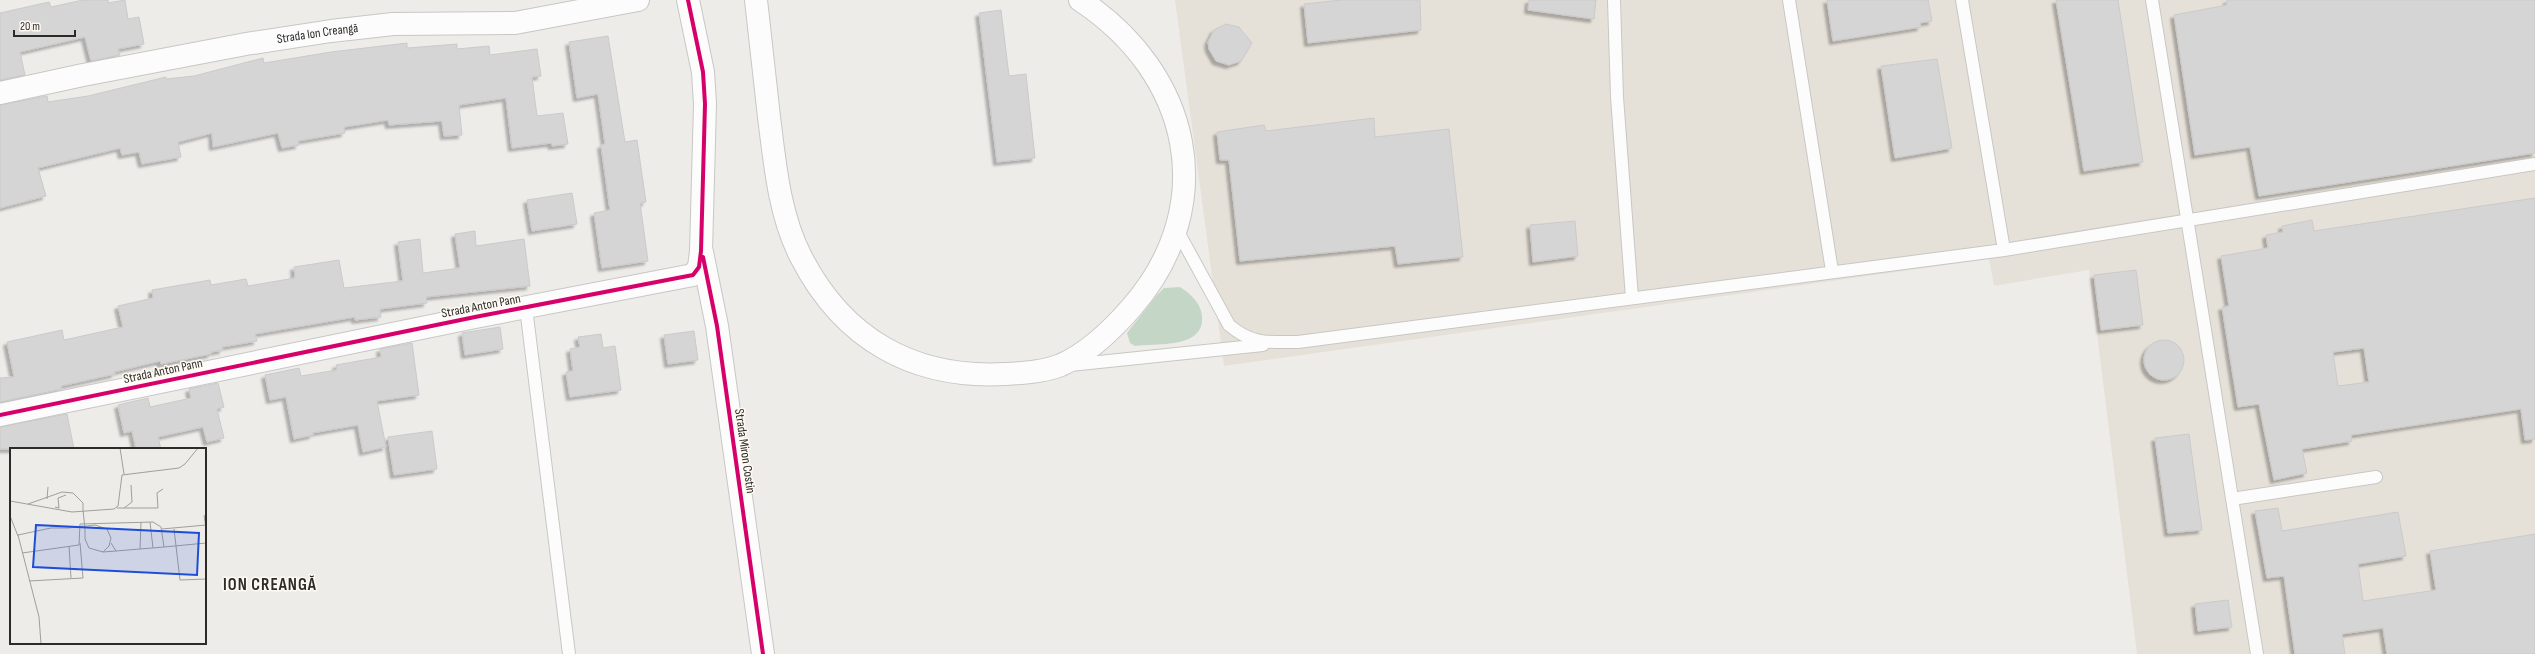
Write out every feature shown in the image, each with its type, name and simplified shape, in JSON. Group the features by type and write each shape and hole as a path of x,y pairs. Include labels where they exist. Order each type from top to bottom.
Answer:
{"main road":[{"name":"Strada Ion Creangă","path":"0,94 91,73 331,31 393,24 515,23 638,0"},
{"name":"Strada Anton Pann","path":"0,415 693,275 699,267 702,251 705,104 703,72 688,0"},
{"path":"756,0 780,196 800,254 826,298 844,319 863,336 883,348 924,365 988,375 1041,371 1060,366 1100,339 1132,308 1158,274 1177,230 1184,195 1183,167 1176,116 1166,93 1154,72 1123,33 1080,0"},
{"name":"Strada Miron Costin","path":"702,251 717,326 763,654"}],"lane":[{"path":"1614,0 1617,96 1632,298"},
{"path":"1789,0 1832,271"},
{"path":"1962,0 2004,250"},
{"path":"2152,0 2257,654"},
{"path":"1060,366 1298,342 1832,271 1917,262 2004,250 2535,164"},
{"path":"1177,230 1229,325 1240,335 1252,340 1262,342 1298,342"},
{"path":"526,308 569,654"},
{"path":"2232,499 2376,477"}],"shaded area":[{"path":"1175,0 2535,0 2535,654 2137,654 2089,270 1994,286 1989,259 1224,366"}],"green space":[{"path":"1180,287 1188,292 1200,307 1202,316 1201,327 1196,334 1188,339 1167,344 1135,346 1130,343 1127,333 1157,295 1164,288"}],"building":[{"path":"83,0 108,0 108,3 125,0 128,19 139,17 144,44 118,49 120,55 91,61 85,37 20,52 25,75 0,80 0,13 49,2 51,7"},
{"path":"1341,0 1420,0 1421,30 1308,43 1304,4"},
{"path":"1529,0 1596,0 1594,19 1528,10"},
{"path":"1827,0 1928,0 1932,21 1920,23 1921,27 1833,41"},
{"path":"2056,0 2118,0 2143,162 2084,171"},
{"path":"2227,0 2535,0 2535,153 2259,196 2250,147 2195,155 2174,15 2227,5"},
{"path":"1001,10 1009,76 1026,74 1035,158 997,162 979,13"},
{"path":"1226,24 1239,27 1252,43 1241,61 1229,65 1216,61 1209,49 1208,42 1214,30"},
{"path":"608,36 625,142 637,140 646,202 640,203 648,261 602,268 594,213 610,210 601,145 605,144 598,94 577,98 569,42"},
{"path":"407,43 407,48 457,44 457,49 489,46 490,55 537,49 541,76 532,77 537,116 563,113 568,144 552,146 551,143 512,148 506,98 459,105 462,135 444,136 442,121 389,125 388,120 344,127 345,133 298,141 299,145 282,148 278,133 213,147 212,133 178,142 181,157 142,164 139,152 122,155 120,148 38,168 46,196 0,208 0,105 47,96 48,102 88,96 166,77 166,79 194,76 263,58 264,63 331,52"},
{"path":"1937,59 1952,148 1895,158 1881,66"},
{"path":"1374,118 1375,137 1449,129 1463,257 1398,264 1395,246 1240,261 1229,160 1220,160 1217,132 1264,125 1266,131"},
{"path":"572,193 577,224 532,231 527,200"},
{"path":"2535,198 2535,439 2525,440 2521,409 2351,435 2352,441 2302,449 2307,473 2274,480 2259,404 2238,407 2222,307 2229,306 2221,256 2268,248 2266,235 2283,232 2282,226 2312,220 2314,231","holes":["2364,348 2369,382 2338,386 2333,352"]},
{"path":"1575,221 1578,256 1533,262 1530,225"},
{"path":"475,231 476,246 524,239 530,286 426,297 427,303 380,309 381,317 355,320 355,317 255,334 257,341 222,347 223,350 211,352 211,354 161,364 160,361 114,372 115,374 61,386 62,389 0,402 0,378 14,377 7,342 62,330 64,340 123,327 118,306 153,298 152,290 210,280 211,285 246,279 248,286 295,278 294,267 339,260 344,288 403,281 398,242 420,239 423,273 460,268 455,234"},
{"path":"2136,270 2143,325 2101,330 2094,275"},
{"path":"500,327 503,349 465,355 462,333"},
{"path":"694,331 698,360 668,364 664,335"},
{"path":"601,334 603,348 615,346 621,390 570,397 566,372 573,371 570,349 580,347 578,337"},
{"path":"2160,340 2168,340 2175,343 2181,349 2184,360 2181,371 2175,377 2168,380 2160,380 2153,377 2147,371 2144,364 2144,356 2147,349 2153,343"},
{"path":"412,343 419,395 377,401 386,447 363,452 358,425 312,433 313,435 294,439 286,397 270,400 265,375 299,368 301,376 337,370 336,365 381,357 380,349"},
{"path":"218,383 224,407 217,409 224,438 207,442 203,427 158,437 161,448 136,448 132,431 124,433 118,405 148,398 150,407 191,398 189,389"},
{"path":"67,414 74,448 0,449 0,427"},
{"path":"432,431 437,469 394,475 388,437"},
{"path":"2189,434 2202,530 2168,533 2155,438"},
{"path":"2278,508 2282,531 2398,512 2406,556 2358,564 2363,601 2436,590 2430,551 2535,534 2535,654 2387,654 2383,628 2342,634 2345,654 2295,654 2284,576 2267,578 2255,511"},
{"path":"2228,600 2232,627 2198,631 2195,604"}],"cycle path":[{"path":"0,415 475,317 693,275 699,267 701,251 705,104 703,72 688,0"},
{"path":"703,257 717,326 763,654"}],"district":[{"name":"ION CREANGĂ","path":"270,585"}]}
